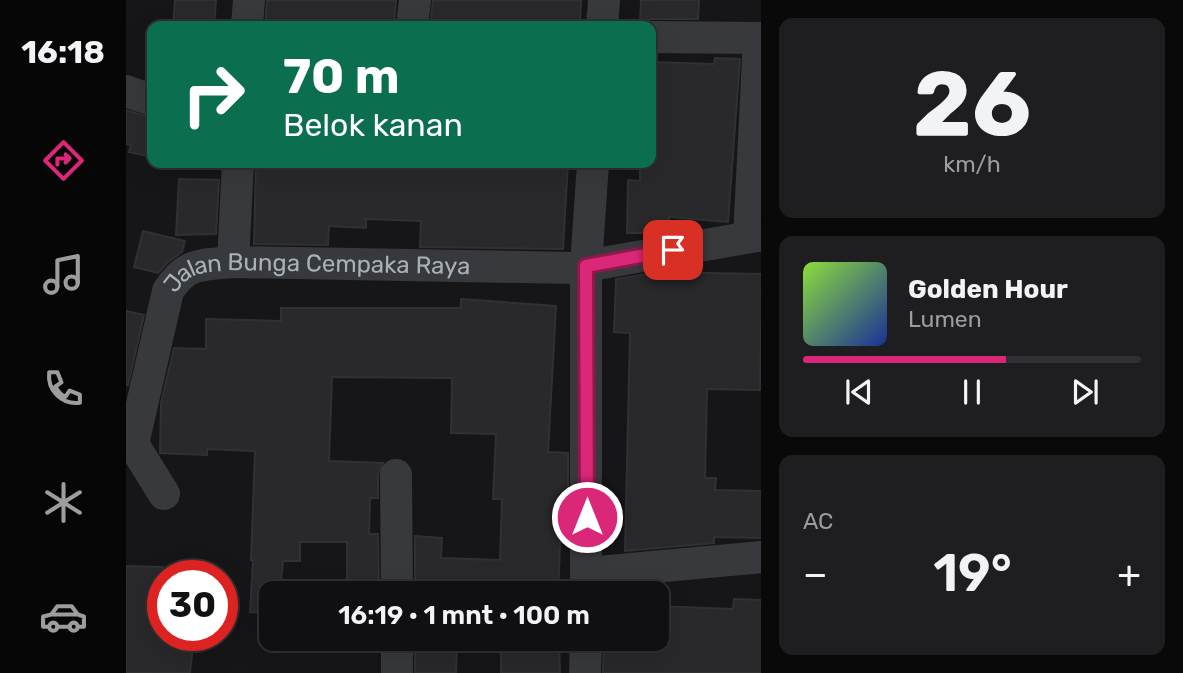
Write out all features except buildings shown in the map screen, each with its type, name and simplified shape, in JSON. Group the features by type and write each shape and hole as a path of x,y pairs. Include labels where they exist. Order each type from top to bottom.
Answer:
{"street":[{"path":"247,21 249,0"},
{"path":"413,21 415,0"},
{"path":"602,21 604,0"},
{"path":"656,37 760,38 755,236"},
{"path":"126,91 147,98"},
{"path":"233,262 238,168"},
{"path":"587,581 586,266 593,168"},
{"name":"Jalan Bunga Cempaka Raya","path":"164,494 130,443 167,291 187,269 233,262 586,266 755,236"},
{"path":"396,475 397,581"},
{"path":"600,581 761,557"},
{"path":"397,651 397,673"},
{"path":"585,673 586,651"}],"route":[{"path":"587,517 586,266 673,250"}]}
